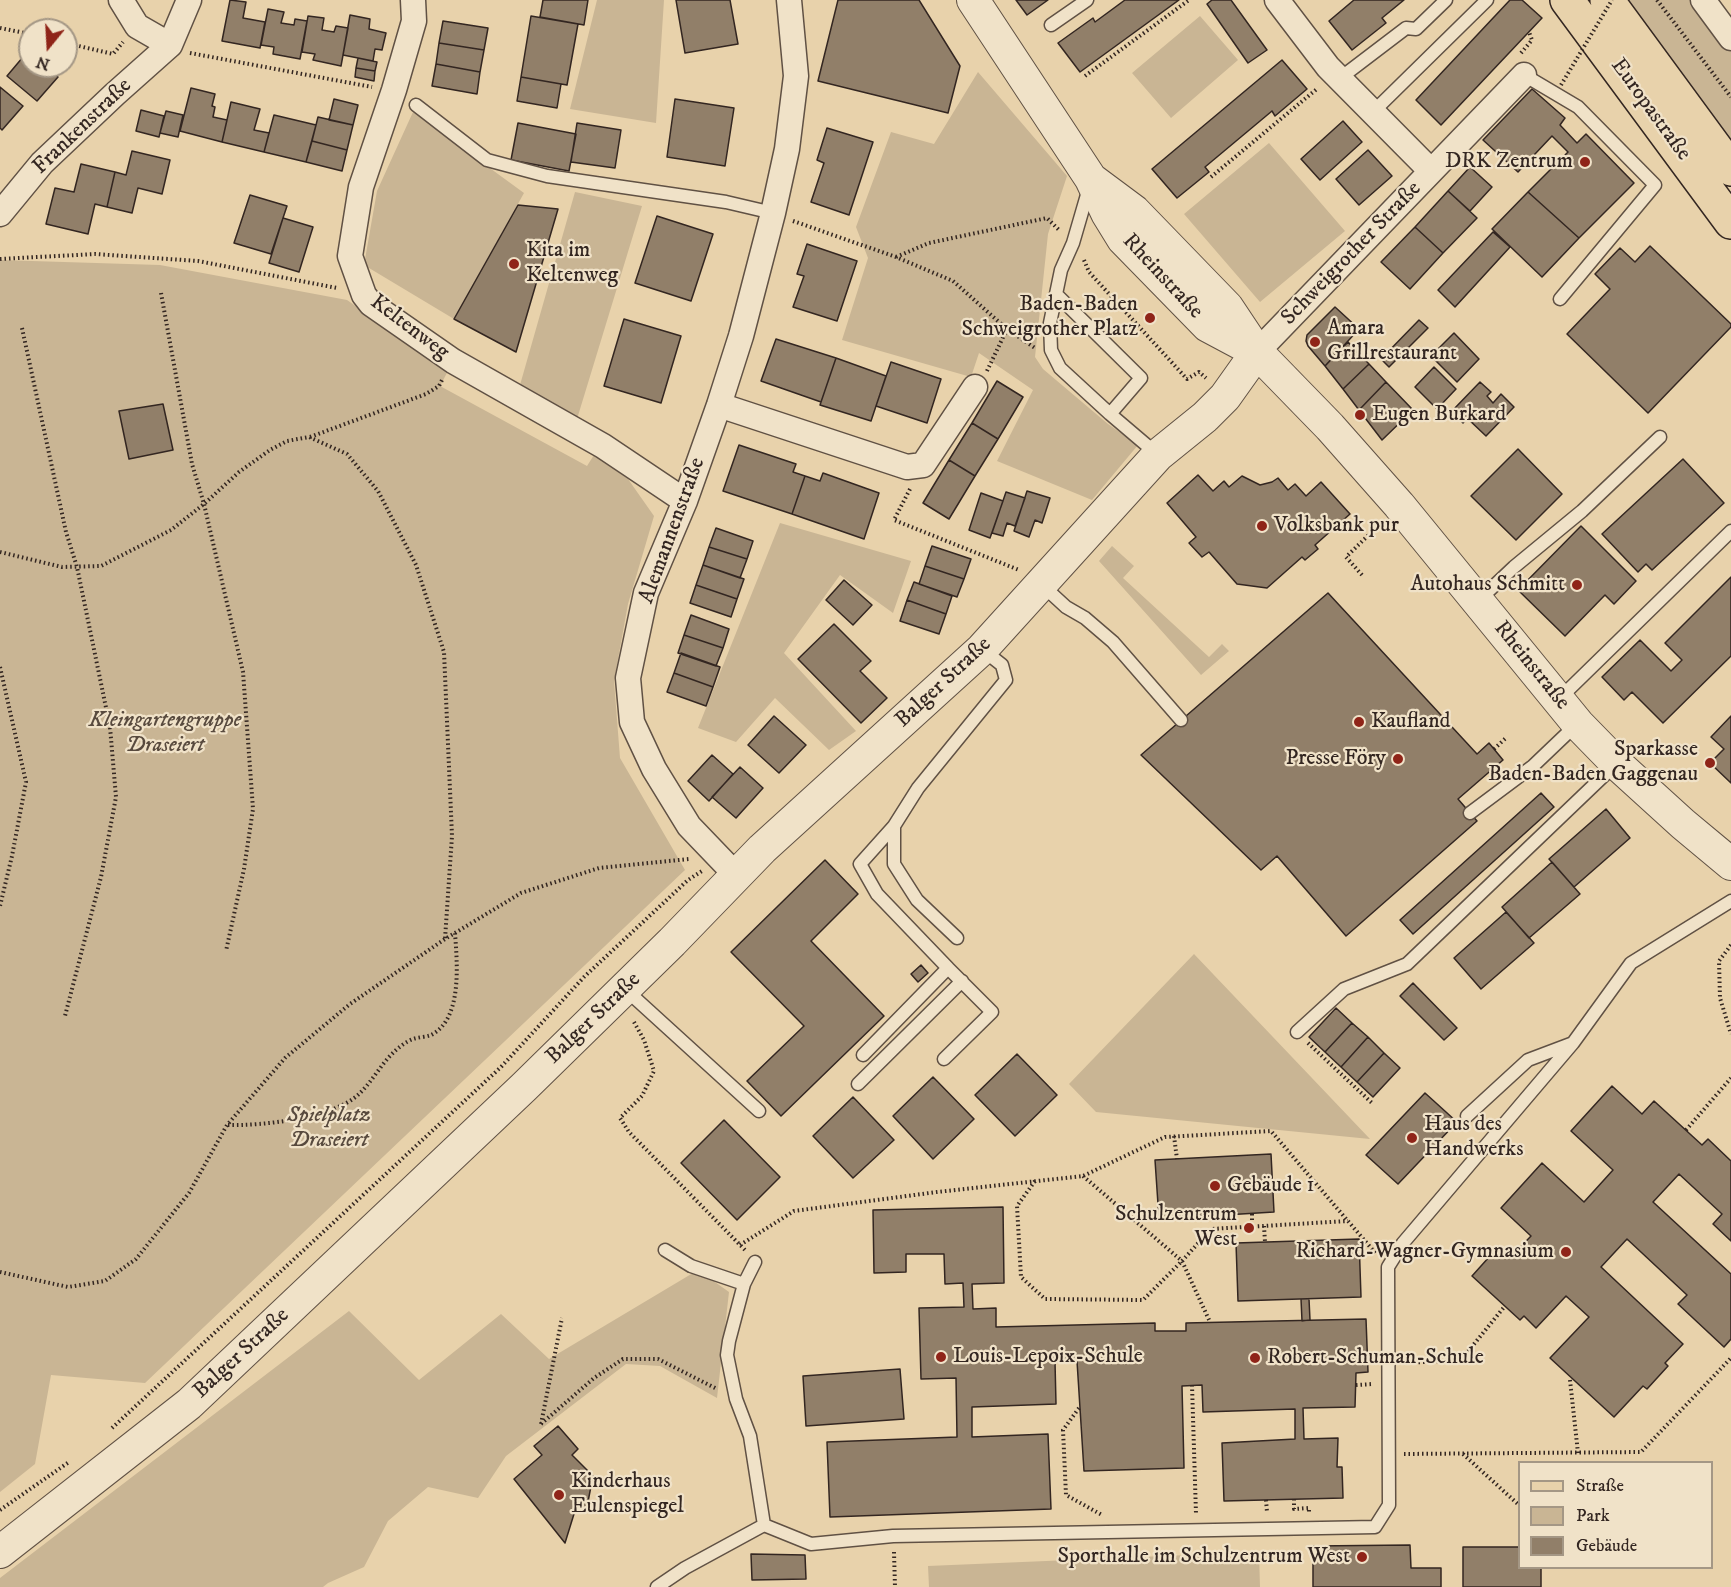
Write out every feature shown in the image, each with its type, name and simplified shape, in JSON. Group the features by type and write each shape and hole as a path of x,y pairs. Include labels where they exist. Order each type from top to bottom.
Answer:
{"main road":[{"name":"Europastraße","path":"1567,0 1731,222"},
{"name":"Europastraße","path":"1607,0 1731,169"}],"street":[{"path":"121,0 137,26 171,45"},
{"name":"Frankenstraße","path":"0,214 42,163 171,45 189,0"},
{"name":"Keltenweg","path":"413,0 414,21 359,199 350,256 364,295 371,304 453,361 603,446 684,501"},
{"name":"Alemannenstraße","path":"721,861 689,826 654,769 632,722 628,678 646,593 684,501 719,405 741,336 773,213 787,149 796,76 789,0"},
{"name":"Rheinstraße","path":"973,0 1091,179 1107,213 1123,239 1208,326 1257,352 1330,427 1399,505 1578,724 1617,764 1731,864"},
{"path":"1277,0 1337,76 1431,171"},
{"path":"1703,0 1731,38"},
{"name":"Schweigrother Straße","path":"1257,352 1524,75"},
{"name":"Balger Straße","path":"0,1552 189,1404 524,1087 618,994 721,861 762,849 982,650 1158,455 1210,380 1257,352"},
{"name":"Balger Straße","path":"1158,455 1205,417 1225,397 1257,352"},
{"path":"719,405 907,467 923,465 975,387"}],"lane":[{"path":"1051,25 1087,0"},
{"path":"1337,76 1406,28 1416,29 1446,0"},
{"path":"1373,112 1487,0"},
{"name":"Schweigrother Straße","path":"1524,75 1578,107 1654,185 1560,299"},
{"path":"416,105 487,160 547,176 726,202 773,213"},
{"path":"1091,179 1073,243 1061,270 1050,323 1051,351 1060,368 1158,455"},
{"path":"1057,295 1141,378 1110,414"},
{"path":"1478,601 1514,567 1582,511 1660,437"},
{"path":"1559,699 1731,531"},
{"path":"1044,580 1066,607 1090,622 1113,642 1181,720"},
{"path":"944,1059 992,1012 876,894 860,864 894,826 918,788 1006,680 1002,665 982,650"},
{"path":"1470,813 1533,766 1578,724"},
{"path":"1297,1032 1344,989 1407,964 1617,764"},
{"path":"894,826 894,864 917,900 957,938"},
{"path":"764,1525 811,1544 893,1536 1375,1527 1389,1505 1388,1267 1403,1243 1573,1043 1631,963 1731,901"},
{"path":"863,1055 948,968"},
{"path":"858,1084 962,981"},
{"path":"618,994 759,1111"},
{"path":"1467,1116 1528,1059 1573,1043"},
{"path":"665,1250 691,1266 744,1284"},
{"path":"755,1262 744,1284 727,1355 736,1399 750,1436 764,1525"},
{"path":"657,1587 685,1568 764,1525"}],"path":[{"path":"1086,76 1189,0"},
{"path":"1561,85 1612,0"},
{"path":"1657,0 1731,97"},
{"path":"0,28 18,32"},
{"path":"1529,32 1532,40"},
{"path":"171,45 193,54 372,87"},
{"path":"78,46 113,54"},
{"path":"1211,177 1337,76"},
{"path":"773,213 896,257 953,281 1032,348 1051,351"},
{"path":"896,257 929,243 1047,218 1079,248 1089,272 1187,379 1199,372 1210,380"},
{"path":"0,259 95,254 198,261 330,286 364,295"},
{"path":"161,293 192,464 204,504 243,672 253,809 244,869 226,951"},
{"path":"22,328 66,532 77,567 110,727 116,797 101,877 65,1016"},
{"path":"975,387 986,373 1008,329"},
{"path":"0,552 62,567 101,566 171,530 239,472 270,450 287,441 309,437 426,394 439,386"},
{"path":"309,437 347,454 378,491 416,565 444,652 452,836 445,939"},
{"path":"923,465 894,520 1044,580"},
{"path":"1362,575 1346,557 1399,505"},
{"path":"0,666 26,782 0,906"},
{"path":"1494,749 1507,737"},
{"path":"0,1272 68,1287 105,1281 136,1259 189,1193 227,1125 285,1058 350,1004 445,939 521,893 599,868 689,859 721,861"},
{"path":"107,1432 501,1067 584,977 688,880 721,861"},
{"path":"227,1125 283,1120 331,1112 358,1096 394,1052 412,1039 432,1034 442,1025 454,1005 458,975 455,933"},
{"path":"1731,945 1719,961 1720,998 1731,1034"},
{"path":"618,994 644,1040 654,1071 642,1096 620,1118 629,1132 755,1262"},
{"path":"1297,1032 1372,1103"},
{"path":"1686,1130 1731,1078"},
{"path":"740,1245 794,1211 1083,1176 1165,1137 1271,1131 1388,1267"},
{"path":"1174,1136 1177,1159"},
{"path":"1083,1176 1182,1261 1210,1322"},
{"path":"1035,1181 1017,1206 1021,1277 1045,1299 1143,1300 1211,1229 1349,1221"},
{"path":"1252,1214 1252,1226"},
{"path":"1264,1226 1265,1242"},
{"path":"1388,1365 1461,1360 1505,1306"},
{"path":"562,1318 541,1424 594,1377 623,1359 658,1359 736,1399"},
{"path":"1389,1454 1641,1452 1731,1358"},
{"path":"1570,1380 1578,1453"},
{"path":"1192,1385 1197,1530"},
{"path":"1080,1408 1063,1430 1066,1495 1102,1515 1111,1532"},
{"path":"1462,1453 1518,1504"},
{"path":"0,1510 72,1460"},
{"path":"1294,1499 1294,1509 1309,1508 1309,1517"},
{"path":"893,1536 895,1587"}],"green space":[{"path":"597,0 664,0 656,123 570,109"},
{"path":"1621,0 1703,0 1731,38 1731,151"},
{"path":"1200,16 1238,60 1171,118 1132,73"},
{"path":"978,72 1067,176 1048,234 1035,357 1043,369 1108,424 1138,445 1092,500 997,461 1033,390 979,353 971,377 842,340 868,258 856,227 891,132 934,144"},
{"path":"413,112 524,193 454,319 364,265 377,191"},
{"path":"1269,143 1345,231 1260,302 1184,214"},
{"path":"575,192 642,206 577,419 520,385"},
{"path":"0,260 160,265 347,300 448,371 440,386 587,466 594,455 628,479 654,516 628,604 614,681 620,758 685,870 145,1383 51,1375 35,1464 0,1492"},
{"path":"780,523 911,561 893,613 840,575 784,653 856,731 829,750 775,698 736,742 698,728"},
{"path":"1112,546 1134,566 1123,578 1209,657 1222,644 1229,651 1201,675 1099,561"},
{"path":"1194,954 1370,1139 1096,1112 1069,1084"},
{"path":"698,1270 729,1292 717,1398 660,1366 626,1364 506,1456 478,1498 428,1487 388,1521 364,1567 323,1587 0,1587 0,1578 349,1311 419,1380 501,1314 549,1359"},
{"path":"1259,1552 1260,1587 929,1587 928,1566"}],"building":[{"path":"230,0 246,2 243,18 265,22 260,48 222,41"},
{"path":"543,0 588,0 584,25 540,17"},
{"path":"676,0 730,0 738,44 685,53"},
{"path":"838,0 919,0 960,66 948,113 818,81"},
{"path":"1016,0 1048,0 1027,15"},
{"path":"1125,0 1179,0 1080,72 1058,43 1093,18 1095,22"},
{"path":"1212,0 1231,0 1267,50 1248,63 1207,4"},
{"path":"1354,0 1404,0 1382,18 1386,23 1352,50 1329,21"},
{"path":"1510,0 1522,0 1542,18 1441,125 1416,100"},
{"path":"268,9 284,12 281,23 294,25 295,19 307,21 300,59 273,54 274,47 261,45"},
{"path":"350,15 370,19 369,29 386,33 382,50 375,49 373,61 343,55"},
{"path":"308,16 324,18 322,30 334,32 336,26 348,28 341,66 313,60 315,54 302,52"},
{"path":"531,16 578,24 567,85 521,77"},
{"path":"443,21 488,28 484,50 439,43"},
{"path":"439,43 484,50 480,72 436,64"},
{"path":"358,58 377,62 375,71 356,68"},
{"path":"1282,60 1307,89 1275,116 1272,111 1205,167 1209,172 1177,198 1152,169"},
{"path":"18,63 18,78 57,78 37,101 7,76"},
{"path":"436,64 480,72 477,94 432,86"},
{"path":"356,68 375,71 374,81 355,77"},
{"path":"521,77 561,84 557,108 517,101"},
{"path":"0,87 23,106 2,130 0,128"},
{"path":"191,88 215,94 212,106 215,107 213,117 227,120 222,142 180,131"},
{"name":"DRK Zentrum","path":"1532,89 1565,118 1560,125 1577,143 1586,134 1634,183 1579,238 1528,192 1568,152 1552,136 1518,172 1483,140"},
{"path":"334,99 358,105 353,125 329,120"},
{"path":"675,99 734,108 725,166 667,157"},
{"path":"231,102 260,109 254,130 269,133 264,152 222,142"},
{"path":"141,110 164,116 159,137 136,131"},
{"path":"166,111 183,115 178,137 160,133"},
{"path":"274,115 316,125 306,162 264,152"},
{"path":"318,117 353,125 347,150 312,141"},
{"path":"1343,121 1362,142 1320,180 1301,159"},
{"path":"518,123 576,134 569,171 511,160"},
{"path":"577,123 621,130 615,168 571,162"},
{"path":"827,128 873,142 849,215 811,202 824,163 817,160"},
{"path":"312,141 347,150 342,171 306,162"},
{"path":"1368,150 1392,176 1359,205 1336,179"},
{"path":"132,151 170,160 162,194 138,188 132,213 107,207 115,172 126,175"},
{"path":"81,164 115,172 107,207 95,204 88,234 46,224 55,188 74,192"},
{"path":"1470,167 1492,187 1470,211 1448,191"},
{"path":"1448,191 1477,218 1443,253 1415,227"},
{"path":"1528,192 1579,238 1542,277 1492,229"},
{"path":"250,195 287,206 271,254 234,243"},
{"name":"Kita im Keltenweg","path":"518,205 558,209 516,352 454,319"},
{"path":"657,216 713,234 691,301 635,283"},
{"path":"283,218 313,227 299,272 269,263"},
{"path":"1415,227 1443,253 1410,289 1381,262"},
{"path":"1493,232 1510,247 1455,307 1438,290"},
{"path":"807,244 857,261 837,321 793,307 804,276 797,274"},
{"path":"1650,246 1731,324 1731,327 1648,413 1567,334 1610,289 1595,274 1620,248 1635,262"},
{"path":"1335,307 1359,329 1325,366 1308,346 1307,335"},
{"path":"624,319 681,336 661,403 604,386"},
{"path":"1419,320 1428,328 1389,367 1381,359"},
{"path":"1454,333 1479,359 1457,382 1431,356"},
{"path":"776,339 836,358 821,402 761,381"},
{"path":"1348,342 1369,364 1343,389 1325,366"},
{"path":"836,358 886,376 871,421 820,405"},
{"path":"891,362 941,379 927,423 876,406"},
{"path":"1369,364 1386,382 1359,410 1343,389"},
{"path":"1434,367 1456,389 1437,409 1415,387"},
{"path":"997,381 1023,397 998,439 972,423"},
{"path":"1386,382 1413,410 1382,440 1359,410"},
{"path":"1480,382 1491,392 1487,396 1493,403 1501,394 1514,407 1486,436 1467,418 1463,423 1452,411"},
{"path":"163,404 173,450 129,459 119,411"},
{"path":"972,423 998,439 975,476 949,460"},
{"path":"739,445 796,464 793,472 805,476 792,514 723,491"},
{"path":"1518,449 1562,494 1516,540 1471,496"},
{"path":"1683,459 1724,503 1652,570 1646,564 1638,572 1602,534"},
{"path":"949,460 975,476 949,519 923,503"},
{"path":"823,473 879,493 864,539 792,514 805,476 820,481"},
{"name":"Volksbank pur","path":"1198,475 1213,491 1224,481 1229,487 1242,476 1260,485 1278,478 1288,490 1295,484 1306,496 1321,482 1350,514 1315,545 1318,549 1305,560 1302,557 1267,588 1237,584 1209,552 1202,557 1189,543 1196,537 1167,503"},
{"path":"1027,491 1050,498 1042,523 1035,520 1029,537 1014,531"},
{"path":"1006,492 1025,498 1015,526 1007,523 1003,536 992,533"},
{"path":"981,493 1003,501 990,538 969,530"},
{"name":"Autohaus Schmitt","path":"1581,526 1636,581 1614,604 1605,595 1565,636 1518,590"},
{"path":"716,528 753,541 747,559 709,547"},
{"path":"932,546 971,559 964,579 925,566"},
{"path":"709,547 747,559 740,578 703,565"},
{"path":"703,565 744,579 737,599 696,585"},
{"path":"925,566 964,579 957,597 919,584"},
{"path":"1731,577 1731,656 1663,723 1632,692 1624,700 1602,677 1640,640 1671,671 1682,660 1665,643"},
{"path":"844,580 872,605 853,625 826,600"},
{"path":"914,582 952,596 946,614 907,600"},
{"path":"696,585 737,599 731,617 690,603"},
{"name":"Kaufland","path":"1328,593 1477,754 1489,743 1503,760 1458,799 1477,821 1346,936 1277,856 1261,870 1141,755"},
{"path":"907,600 946,614 939,634 900,621"},
{"path":"691,615 729,629 723,648 684,635"},
{"path":"834,624 871,661 860,671 887,698 861,723 798,659"},
{"path":"684,635 723,648 716,666 678,653"},
{"path":"681,653 720,667 713,687 674,673"},
{"path":"674,673 713,687 706,706 667,692"},
{"path":"774,716 806,745 779,773 748,745"},
{"path":"1731,716 1731,783 1710,763 1724,749 1711,737"},
{"path":"712,755 733,774 709,801 688,781"},
{"path":"740,767 763,788 736,818 712,797"},
{"path":"1541,793 1554,807 1413,934 1400,920"},
{"path":"1606,809 1630,838 1574,887 1549,859"},
{"path":"825,860 858,894 811,941 884,1016 781,1116 747,1081 804,1026 731,952"},
{"path":"1552,862 1580,894 1529,938 1502,907"},
{"path":"1506,912 1534,943 1481,989 1454,958"},
{"path":"921,965 928,973 918,982 911,974"},
{"path":"1413,983 1457,1028 1444,1040 1400,996"},
{"path":"1336,1008 1352,1023 1325,1052 1309,1037"},
{"path":"1352,1023 1368,1037 1341,1067 1325,1052"},
{"path":"1368,1037 1384,1053 1357,1082 1341,1067"},
{"path":"1384,1053 1400,1068 1373,1097 1357,1082"},
{"path":"1017,1054 1057,1095 1015,1136 975,1095"},
{"path":"933,1077 974,1119 933,1159 893,1116"},
{"name":"Richard-Wagner-Gymnasium","path":"1612,1086 1642,1114 1654,1101 1702,1145 1708,1139 1731,1161 1731,1241 1713,1224 1722,1214 1679,1174 1653,1202 1731,1274 1731,1339 1724,1347 1678,1304 1687,1295 1627,1239 1601,1267 1683,1344 1665,1363 1668,1366 1647,1389 1643,1386 1614,1417 1550,1358 1589,1317 1566,1296 1536,1328 1524,1316 1520,1320 1472,1276 1499,1246 1511,1257 1531,1236 1501,1208 1542,1163 1584,1202 1613,1170 1571,1131"},
{"name":"Haus des Handwerks","path":"1425,1093 1457,1122 1398,1184 1366,1155"},
{"path":"853,1097 894,1140 853,1178 813,1136"},
{"path":"724,1120 780,1177 737,1220 681,1163"},
{"name":"Gebäude 1","path":"1271,1154 1274,1212 1159,1219 1155,1160"},
{"path":"1003,1207 1004,1283 972,1284 973,1309 996,1308 996,1327 1155,1323 1155,1331 1186,1331 1186,1323 1366,1319 1368,1372 1356,1373 1355,1407 1303,1408 1304,1439 1338,1438 1337,1467 1342,1467 1343,1498 1224,1501 1222,1443 1295,1439 1295,1409 1203,1412 1202,1385 1182,1386 1184,1468 1084,1471 1077,1361 1055,1362 1056,1404 972,1407 972,1437 1048,1434 1051,1509 830,1517 827,1442 957,1437 956,1378 921,1379 919,1308 964,1307 963,1283 945,1284 944,1254 906,1254 906,1272 874,1273 873,1210"},
{"path":"1359,1239 1361,1297 1238,1301 1236,1243"},
{"path":"1301,1299 1309,1299 1310,1320 1302,1321"},
{"path":"900,1369 904,1419 806,1426 803,1376"},
{"path":"558,1426 578,1449 572,1455 593,1476 586,1512 578,1501 565,1543 514,1479 542,1455 534,1446"},
{"name":"Sporthalle im Schulzentrum West","path":"1410,1545 1411,1568 1441,1568 1441,1587 1313,1587 1313,1546"},
{"path":"1463,1547 1518,1547 1518,1569 1541,1569 1541,1587 1463,1587"},
{"path":"751,1554 805,1555 806,1579 752,1580"}],"place":[{"name":"DRK Zentrum","path":"1585,162"},
{"name":"Kita im Keltenweg","path":"514,264"},
{"name":"Baden-Baden Schweigrother Platz","path":"1150,318"},
{"name":"Amara Grillrestaurant","path":"1315,342"},
{"name":"Eugen Burkard","path":"1360,415"},
{"name":"Volksbank pur","path":"1262,526"},
{"name":"Autohaus Schmitt","path":"1577,585"},
{"name":"Kaufland","path":"1359,722"},
{"name":"Presse Föry","path":"1398,759"},
{"name":"Sparkasse Baden-Baden Gaggenau","path":"1710,763"},
{"name":"Haus des Handwerks","path":"1412,1138"},
{"name":"Gebäude 1","path":"1215,1186"},
{"name":"Schulzentrum West","path":"1249,1228"},
{"name":"Richard-Wagner-Gymnasium","path":"1566,1252"},
{"name":"Louis-Lepoix-Schule","path":"941,1357"},
{"name":"Robert-Schuman-Schule","path":"1255,1358"},
{"name":"Kinderhaus Eulenspiegel","path":"559,1495"},
{"name":"Sporthalle im Schulzentrum West","path":"1362,1557"}],"park label":[{"name":"Kleingartengruppe Draseiert","path":"165,734"},
{"name":"Spielplatz Draseiert","path":"329,1128"}]}
